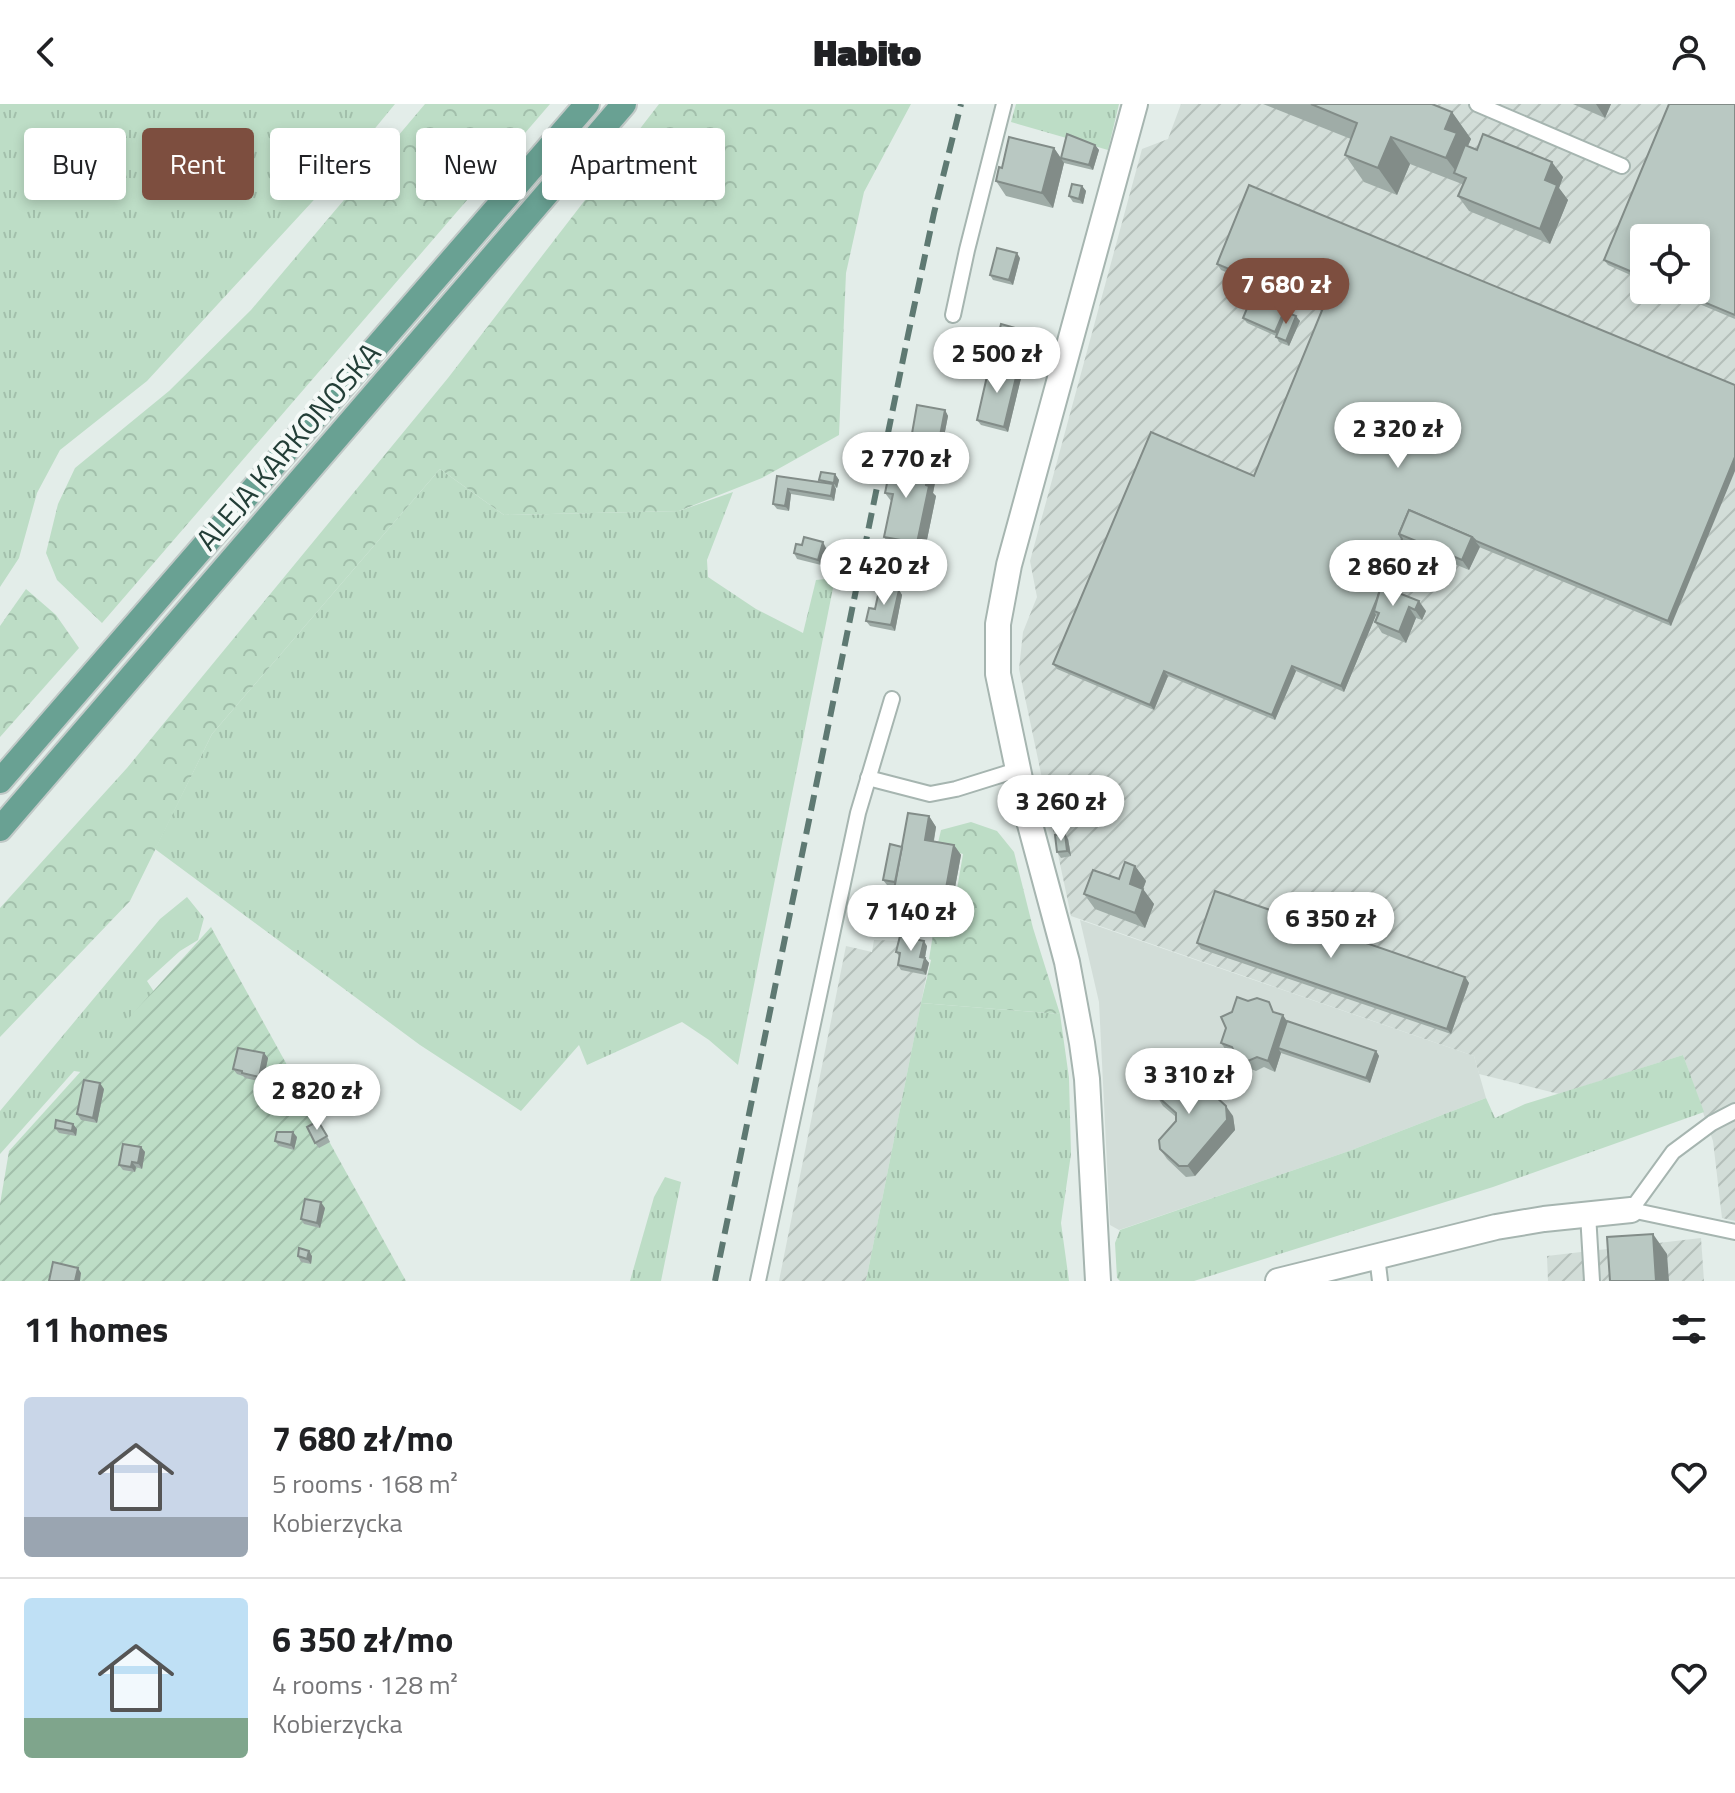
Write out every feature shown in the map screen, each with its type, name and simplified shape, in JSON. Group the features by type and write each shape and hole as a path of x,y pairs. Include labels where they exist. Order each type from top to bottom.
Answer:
{"main road":[{"name":"ALEJA KARKONOSKA","path":"0,781 587,104"},
{"name":"ALEJA KARKONOSKA","path":"0,829 624,104"}],"street":[{"path":"1098,1281 1087,1079 1082,1043 1067,962 1017,770 998,674 998,624 1001,599 1135,104"},
{"path":"1278,1281 1496,1227 1631,1210"}],"lane":[{"path":"953,315 1004,104"},
{"path":"1477,104 1622,166"},
{"path":"758,1281 855,829 892,699"},
{"path":"868,778 930,794 1017,770"},
{"path":"1735,1111 1712,1123 1673,1152 1631,1210 1735,1232"},
{"path":"1588,1214 1592,1281"},
{"path":"1377,1256 1380,1281"}],"shaded area":[{"path":"1181,104 1735,104 1735,1221 1722,1218 1713,1141 1683,1055 1559,1094 1479,1074 1474,1056 1071,916 1019,669 1023,632 1037,597 1030,561 1142,149 1168,139"},
{"path":"1080,920 1474,1056 1486,1098 1349,1151 1119,1230 1110,1225 1099,1002"},
{"path":"874,940 927,946 924,962 929,963 866,1281 779,1281 846,946 872,952"},
{"path":"1701,1238 1704,1281 1548,1281 1547,1256"}],"green space":[{"path":"0,104 395,104 375,128 270,128 270,200 314,200 147,381 60,450 37,493 19,558 0,587"},
{"path":"425,104 550,104 526,132 526,128 416,128 416,200 467,200 102,623 57,580 46,553 58,504 75,468 169,391 251,310 344,200 400,200 400,134"},
{"path":"659,104 911,104 864,192 846,273 839,435 762,478 679,511 504,515 440,469 212,734 130,901 0,1037 0,908 127,768 448,378 585,200 725,200 725,128 641,128"},
{"path":"1016,104 1119,104 1108,150 1011,122"},
{"path":"440,469 504,515 679,511 733,492 707,560 708,577 756,609 803,633 816,580 835,578 738,1065 682,1022 587,1065 579,1045 521,1111 420,1045 155,849 212,734"},
{"path":"26,589 56,615 79,648 0,737 0,626"},
{"path":"971,822 997,831 1014,852 1033,928 1060,1014 921,1003 931,960 935,922 951,924 963,854 937,847 941,830"},
{"path":"187,897 204,918 198,940 180,951 147,981 200,1062 190,1087 74,1071 0,1154 0,1111 160,919"},
{"path":"211,927 406,1281 0,1281 0,1204 9,1151"},
{"path":"921,1003 1060,1014 1069,1078 1071,1154 1061,1223 1069,1281 866,1281"},
{"path":"1683,1055 1704,1112 1493,1187 1194,1281 1120,1281 1117,1278 1115,1243 1120,1230 1349,1151 1486,1098 1495,1118 1525,1104"},
{"path":"665,1177 681,1182 661,1281 630,1281 654,1197"}],"building":[{"path":"1311,104 1432,104 1452,112 1445,129 1457,133 1446,158 1391,137 1378,168 1345,155 1357,123"},
{"path":"1669,104 1735,104 1735,315 1709,304 1710,224 1630,224 1630,271 1604,260"},
{"path":"1067,134 1095,145 1089,165 1061,158"},
{"path":"1483,134 1552,162 1545,180 1557,185 1540,229 1458,196 1466,178 1454,173 1465,145 1477,150"},
{"path":"1009,137 1054,148 1042,193 996,181"},
{"path":"1072,184 1082,186 1079,199 1069,196"},
{"path":"1249,185 1735,385 1735,457 1668,621 1409,510 1399,534 1402,539 1341,686 1292,666 1272,715 1164,671 1150,705 1053,664 1151,432 1254,476 1323,308 1217,264"},
{"path":"997,248 1017,253 1009,280 990,275"},
{"path":"1253,294 1286,307 1275,332 1243,318"},
{"path":"1286,312 1296,316 1286,341 1276,337"},
{"path":"1001,324 1019,329 1014,350 996,345"},
{"path":"990,363 1018,369 1004,427 977,420"},
{"path":"917,405 945,410 933,472 929,467 907,462"},
{"path":"892,459 929,467 926,485 929,486 917,543 884,537 893,494 885,493"},
{"path":"821,472 835,474 834,483 819,480"},
{"path":"777,476 833,484 831,496 788,489 785,506 773,504"},
{"path":"1409,510 1472,537 1462,560 1399,534"},
{"path":"804,537 823,542 818,560 794,553 796,544 802,545"},
{"path":"880,586 899,590 891,625 866,621 869,608 875,609"},
{"path":"1381,586 1419,601 1415,610 1409,607 1399,632 1375,622 1379,613 1374,611"},
{"path":"908,813 929,816 925,840 954,845 942,910 892,901"},
{"path":"1065,834 1067,851 1057,852 1055,835"},
{"path":"890,844 902,847 895,882 883,880"},
{"path":"1125,862 1135,866 1130,884 1143,889 1135,913 1084,894 1093,870 1119,879"},
{"path":"1215,891 1465,977 1447,1029 1197,943"},
{"path":"900,936 924,941 920,957 925,958 922,970 898,965 900,953 896,952"},
{"path":"1237,997 1269,1002 1273,1012 1283,1015 1268,1061 1257,1057 1248,1061 1236,1056 1232,1047 1221,1043 1226,1028 1221,1017 1232,1012"},
{"path":"1287,1021 1376,1051 1366,1078 1278,1048"},
{"path":"238,1048 264,1053 259,1077 233,1069"},
{"path":"1182,1066 1226,1106 1227,1120 1188,1166 1179,1166 1160,1149 1159,1140 1176,1121 1176,1113 1156,1095 1156,1087 1173,1067"},
{"path":"84,1080 100,1083 93,1118 77,1114"},
{"path":"56,1120 73,1124 72,1131 55,1128"},
{"path":"318,1121 327,1136 315,1143 307,1127"},
{"path":"277,1132 293,1132 291,1145 275,1141"},
{"path":"123,1144 141,1147 138,1163 132,1162 131,1167 119,1165"},
{"path":"305,1199 321,1202 317,1223 301,1219"},
{"path":"1653,1234 1656,1281 1610,1281 1607,1237"},
{"path":"299,1248 309,1251 307,1259 298,1256"},
{"path":"53,1262 78,1268 75,1281 49,1281"}],"railway":[{"path":"715,1281 907,340 961,104"}]}
